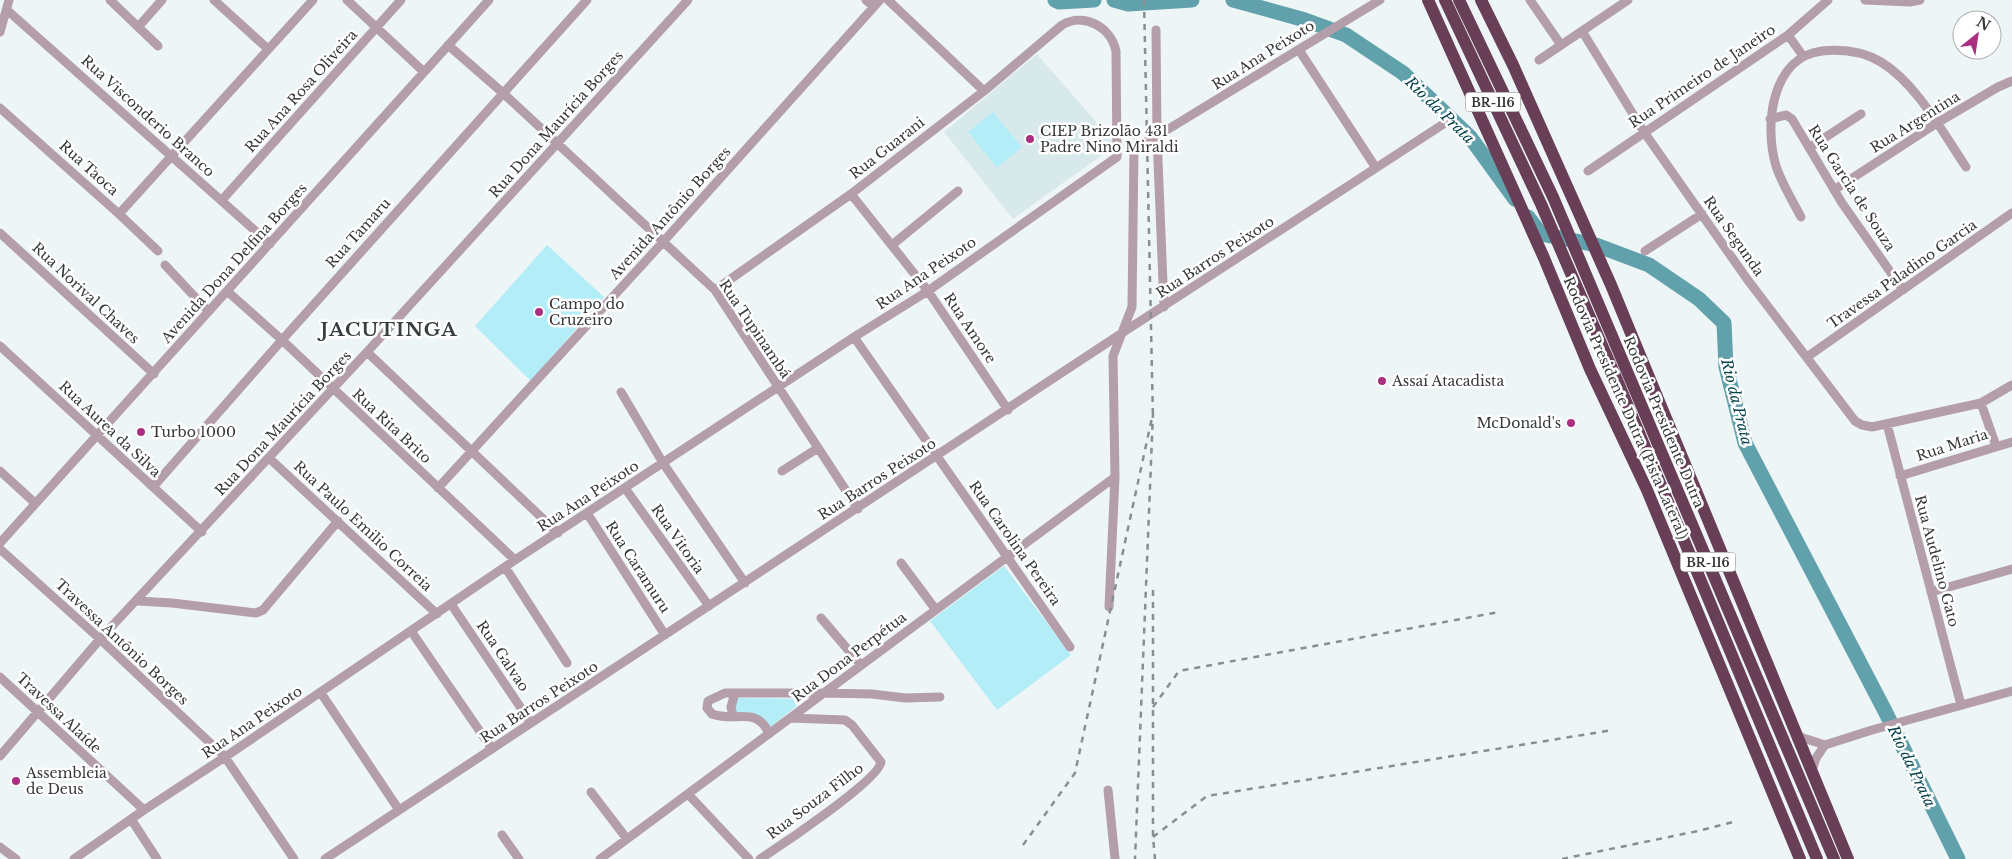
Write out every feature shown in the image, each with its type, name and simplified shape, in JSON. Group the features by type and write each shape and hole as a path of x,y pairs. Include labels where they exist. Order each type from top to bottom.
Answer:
{"highway":[{"name":"Rodovia Presidente Dutra (Pista Lateral)","path":"1428,0 1544,258 1590,369 1647,490 1800,859"},
{"name":"Rodovia Presidente Dutra","path":"1445,0 1541,204 1640,435 1817,859"},
{"name":"Rodovia Presidente Dutra","path":"1459,0 1553,197 1834,859"},
{"name":"Rodovia Presidente Dutra (Pista Lateral)","path":"1481,0 1513,65 1611,285 1848,859"}],"street":[{"path":"0,32 10,0"},
{"path":"110,0 158,46"},
{"path":"139,26 162,0"},
{"path":"214,0 268,49"},
{"path":"118,214 313,0"},
{"path":"347,0 424,72"},
{"name":"Rua Ana Rosa Oliveira","path":"222,200 401,0"},
{"name":"Avenida Dona Delfina Borges","path":"0,544 489,0"},
{"name":"Rua Tamaru","path":"153,487 587,0"},
{"name":"Rua Dona Maurícia Borges","path":"0,756 100,639 138,601 368,352 688,0"},
{"path":"866,0 874,7"},
{"name":"Avenida Antônio Borges","path":"438,488 663,242 880,0"},
{"path":"888,0 984,91"},
{"name":"Rua Ana Peixoto","path":"1122,333 1132,307 1134,148 1157,136 1380,0"},
{"path":"1530,0 1561,45"},
{"path":"1539,60 1628,0"},
{"name":"Rua Primeiro de Janeiro","path":"1588,172 1788,35 1828,0"},
{"path":"1865,0 1910,2 1920,0"},
{"name":"Rua Visconderio Branco","path":"7,10 270,244"},
{"name":"Rua Guarani","path":"715,290 850,194 984,91 1051,33 1070,21 1093,23 1111,36 1114,44 1117,157"},
{"path":"1156,30 1157,136 1164,307"},
{"name":"Rua Segunda","path":"1582,31 1644,132 1747,279 1855,421 1868,427 1982,403 2012,385"},
{"path":"1788,35 1804,56"},
{"name":"Rua Tupinambá","path":"448,45 503,93 715,290 858,509"},
{"path":"1299,50 1376,168"},
{"path":"1801,217 1782,182 1776,166 1772,149 1770,119 1777,91 1793,65 1804,56 1813,52 1848,51 1880,62 1900,77 1937,123 1966,167"},
{"name":"Rua Argentina","path":"1834,190 1937,123 1998,86 2012,81"},
{"name":"Rua Taoca","path":"0,108 158,251"},
{"path":"1809,148 1861,114"},
{"name":"Rua Garcia de Souza","path":"1770,119 1789,116 1834,190 1903,290"},
{"name":"Rua Barros Peixoto","path":"325,859 1122,333 1445,123"},
{"name":"Rua Ana Peixoto","path":"74,859 515,560 854,337 928,291 1117,157"},
{"path":"892,245 958,191"},
{"name":"Rua Amore","path":"850,194 928,291 1008,410"},
{"name":"Travessa Paladino Garcia","path":"1807,357 2012,213"},
{"path":"1645,251 1702,214"},
{"name":"Rua Norival Chaves","path":"0,233 154,374"},
{"path":"165,265 208,311"},
{"name":"Rua Rita Brito","path":"227,291 282,340 515,560"},
{"path":"1110,607 1115,477 1113,356 1122,333"},
{"name":"Rua Carolina Pereira","path":"854,337 1070,647"},
{"name":"Rua Aurea da Silva","path":"0,346 202,532"},
{"path":"368,352 558,533"},
{"path":"621,392 663,463 744,583"},
{"path":"1982,403 1996,446"},
{"name":"Rua Audelino Gato","path":"1887,424 1961,704"},
{"name":"Rua Maria","path":"1900,476 2012,442"},
{"path":"782,471 818,448"},
{"name":"Rua Paulo Emilio Correia","path":"269,458 437,614"},
{"path":"0,471 35,503"},
{"name":"Rua Dona Perpétua","path":"600,859 1115,477"},
{"name":"Rua Vitoria","path":"625,488 709,606"},
{"name":"Rua Caramuru","path":"587,513 665,635"},
{"path":"138,601 172,602 256,613 263,610 338,521"},
{"name":"Travessa Antônio Borges","path":"0,548 225,757 294,859"},
{"path":"901,563 936,610"},
{"path":"505,567 568,663"},
{"path":"1931,592 2012,569"},
{"name":"Rua Galvao","path":"451,604 531,723"},
{"path":"822,618 861,666"},
{"path":"411,631 492,749"},
{"name":"Travessa Alaíde","path":"0,677 144,810"},
{"path":"1797,736 1825,745 1961,704 2012,691"},
{"path":"321,693 399,810"},
{"path":"733,716 732,707 735,693"},
{"path":"769,734 765,725 759,719 712,714 707,708 708,701 720,694 735,693 872,694 905,698 940,696"},
{"name":"Rua Souza Filho","path":"760,859 844,799 881,766 881,762 852,725 845,720 790,718"},
{"path":"1812,773 1816,758 1825,745"},
{"path":"1108,790 1115,859"},
{"path":"591,792 627,839"},
{"path":"688,794 749,859"},
{"path":"131,819 157,859"},
{"path":"502,835 519,859"},
{"path":"0,847 16,859"}],"shaded area":[{"name":"CIEP Brizolão 431 Padre Nino Miraldi","path":"1037,54 1116,145 1013,219 944,132"},
{"path":"993,112 1022,147 997,168 968,132"},
{"name":"Campo do Cruzeiro","path":"547,245 604,297 531,381 475,326"},
{"path":"1004,566 1071,655 997,710 930,621"},
{"path":"738,698 805,699 769,728 737,714 734,702"}],"waterway":[{"name":"Rio da Prata","path":"1055,0 1059,2 1094,0"},
{"name":"Rio da Prata","path":"1114,0 1128,4 1192,0"},
{"name":"Rio da Prata","path":"1233,0 1305,20 1346,35 1403,73 1470,137 1515,199"},
{"name":"Rio da Prata","path":"1528,217 1541,234 1596,245 1649,265 1699,299 1724,323 1726,367 1745,443 1885,711 1958,859"}],"railway":[{"path":"1144,0 1153,420"},
{"path":"1023,845 1075,773 1153,413 1135,859"},
{"path":"1153,590 1153,837 1155,859"},
{"path":"1153,707 1179,671 1499,612"},
{"path":"1153,837 1207,796 1613,730"},
{"path":"1562,859 1733,822"}],"place":[{"name":"CIEP Brizolão 431 Padre Nino Miraldi","path":"1030,139"},
{"name":"Campo do Cruzeiro","path":"539,312"},
{"name":"Assaí Atacadista","path":"1382,381"},
{"name":"McDonald's","path":"1571,423"},
{"name":"Turbo 1000","path":"141,432"},
{"name":"Assembleia de Deus","path":"16,781"}],"district":[{"name":"JACUTINGA","path":"389,329"}]}
